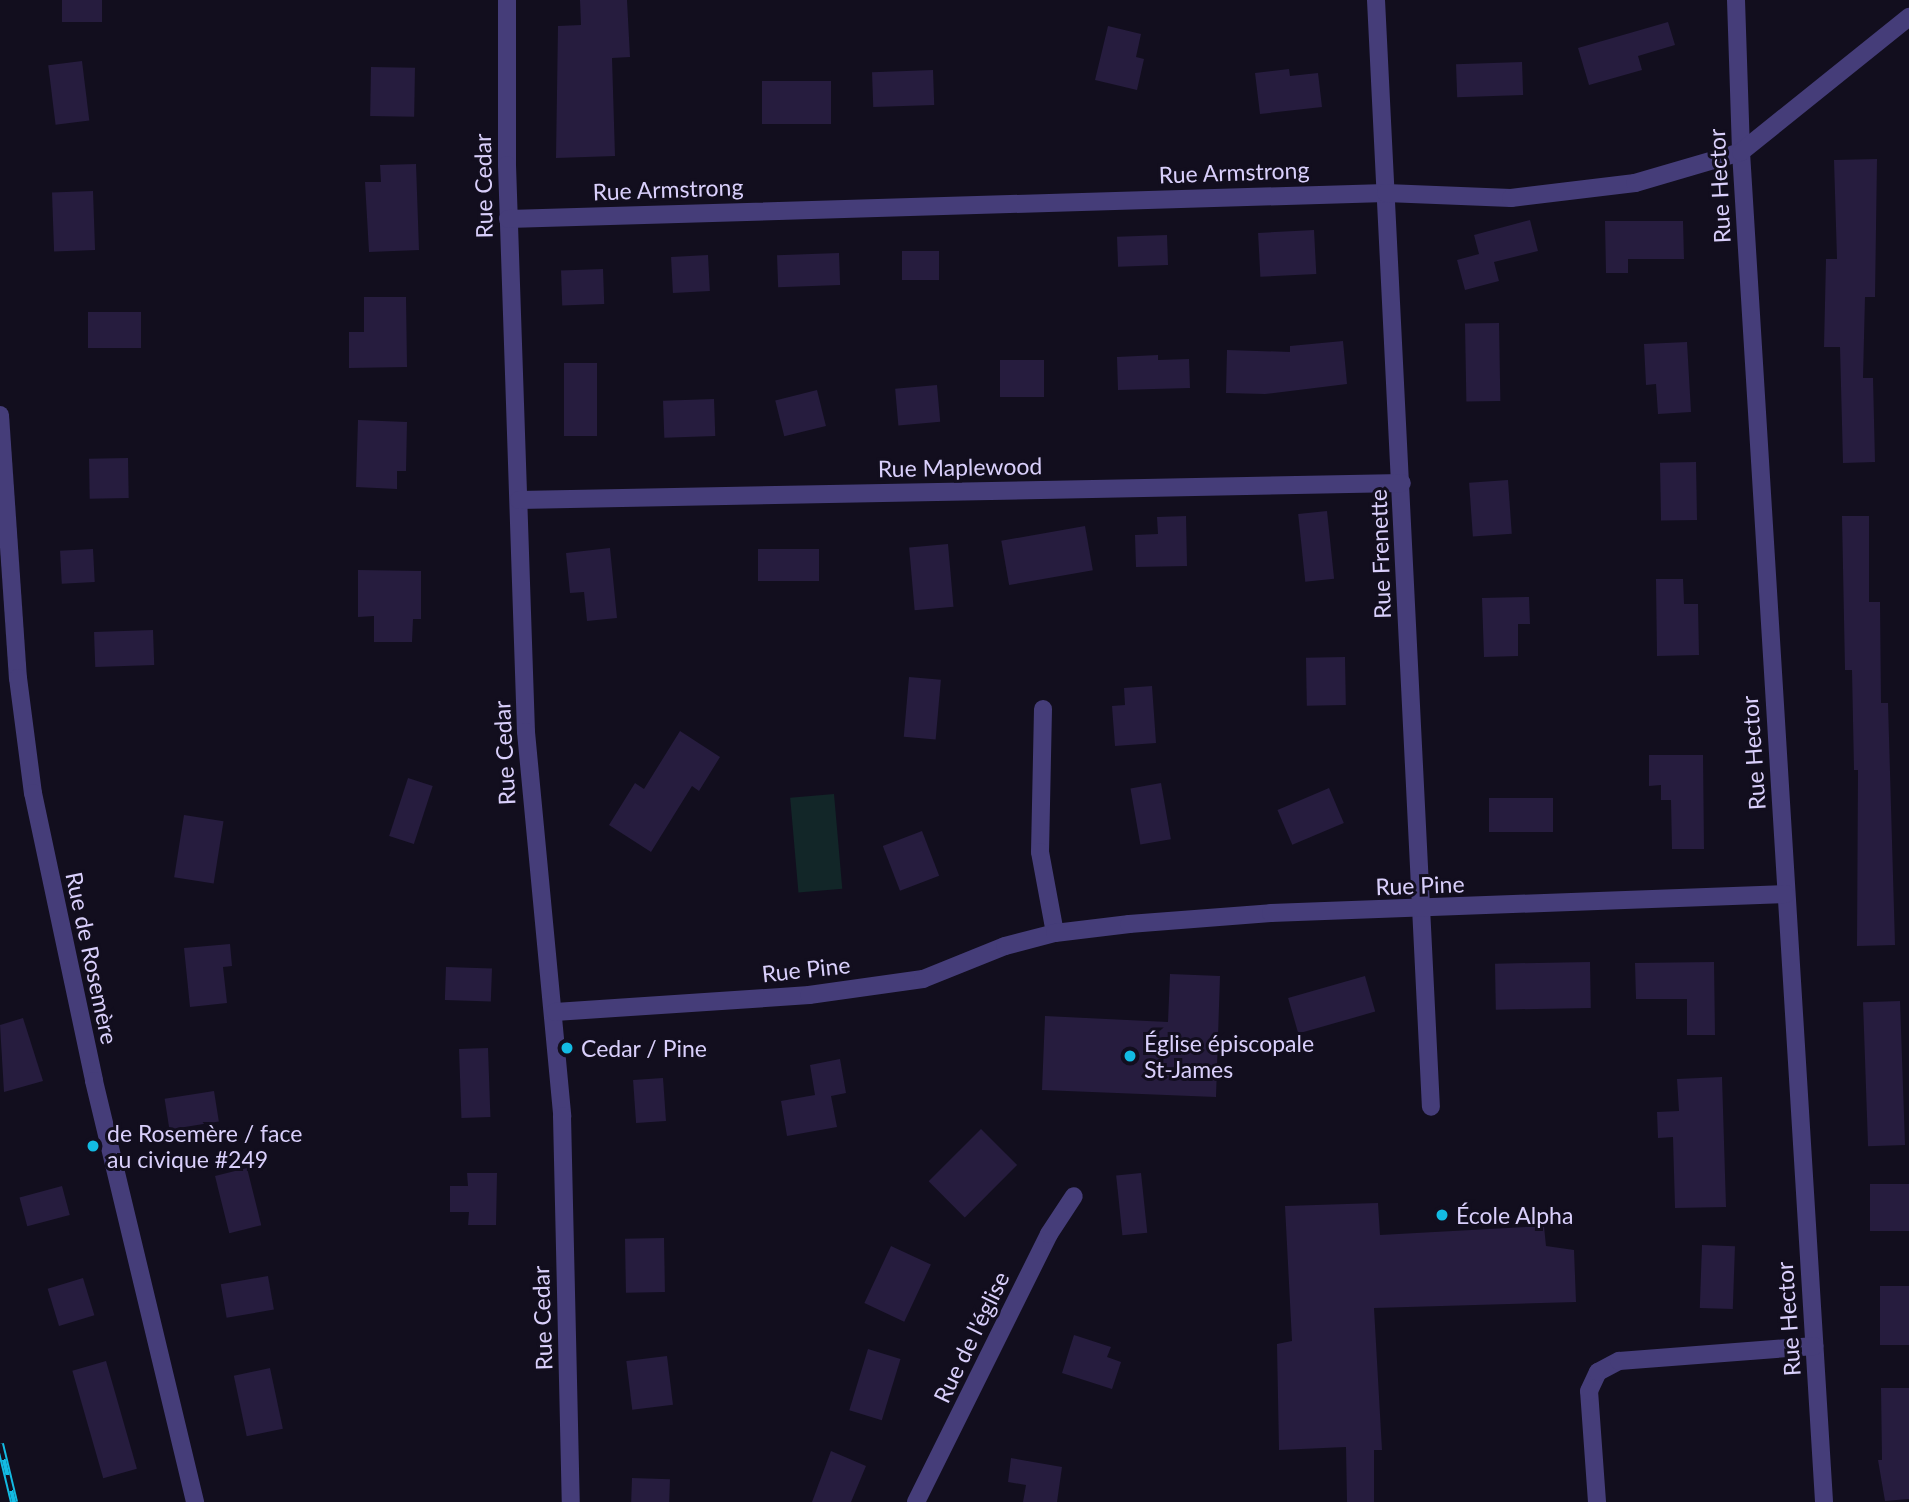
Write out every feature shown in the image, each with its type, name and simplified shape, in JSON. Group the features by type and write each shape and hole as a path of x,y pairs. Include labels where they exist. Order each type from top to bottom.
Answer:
{"street":[{"name":"Rue Cedar","path":"507,0 508,219 528,781 555,1012 571,1502"},
{"name":"Rue Frenette","path":"1376,0 1402,483 1418,911 1431,1107"},
{"name":"Rue Hector","path":"1735,0 1741,152 1824,1502"},
{"name":"Rue Armstrong","path":"508,219 1386,192 1511,198 1634,183 1741,152 1909,17"},
{"name":"Rue de Rosemère","path":"0,415 18,678 39,826 195,1502"},
{"name":"Rue Maplewood","path":"519,500 1402,483"},
{"path":"1043,709 1040,852 1055,933"},
{"name":"Rue Pine","path":"555,1012 809,995 923,979 1005,946 1055,933 1271,914 1418,911 1786,894"},
{"name":"Rue de l'église","path":"916,1502 1049,1234 1074,1196"},
{"path":"1597,1502 1589,1391 1598,1372 1619,1361 1814,1346"}],"green space":[{"path":"834,794 842,889 798,892 790,798"}],"building":[{"path":"62,0 102,0 102,22 62,22"},
{"path":"580,0 627,0 630,57 612,58 615,156 556,158 558,26 581,25"},
{"path":"1668,22 1675,45 1638,56 1642,70 1589,85 1578,48"},
{"path":"1108,26 1141,34 1136,57 1144,59 1137,90 1095,80"},
{"path":"82,61 89,121 56,125 48,65"},
{"path":"1522,62 1523,95 1457,97 1456,64"},
{"path":"371,67 415,68 414,117 370,116"},
{"path":"1289,69 1290,76 1318,73 1322,107 1260,114 1255,73"},
{"path":"933,70 934,105 873,107 872,72"},
{"path":"762,81 831,81 831,124 762,124"},
{"path":"1877,159 1875,297 1865,297 1863,378 1873,378 1875,462 1843,463 1840,347 1824,347 1826,259 1837,259 1834,160"},
{"path":"416,164 419,250 369,252 365,182 381,182 380,165"},
{"path":"93,191 95,250 54,251 52,192"},
{"path":"1530,220 1538,251 1494,262 1499,281 1465,290 1457,260 1479,254 1474,235"},
{"path":"1605,221 1683,221 1684,259 1628,259 1628,273 1606,273"},
{"path":"1314,230 1316,274 1260,277 1258,233"},
{"path":"1167,235 1168,265 1118,267 1117,237"},
{"path":"902,251 939,251 939,280 902,280"},
{"path":"839,253 840,285 778,287 777,255"},
{"path":"708,255 710,291 673,293 671,257"},
{"path":"603,269 604,304 562,305 561,270"},
{"path":"364,297 406,297 407,367 349,368 349,332 364,332"},
{"path":"88,312 141,312 141,348 88,348"},
{"path":"1499,323 1500,401 1466,402 1465,324"},
{"path":"1343,341 1347,384 1265,394 1226,393 1227,350 1290,352 1290,346"},
{"path":"1687,342 1691,412 1658,414 1656,384 1646,385 1644,344"},
{"path":"1158,355 1158,360 1189,359 1190,388 1118,390 1117,357"},
{"path":"1000,360 1044,360 1044,397 1000,397"},
{"path":"564,363 597,363 597,436 564,436"},
{"path":"937,385 940,422 898,426 895,389"},
{"path":"817,390 826,426 784,436 775,400"},
{"path":"714,399 715,436 664,438 663,401"},
{"path":"358,420 407,422 406,471 397,471 397,489 356,487"},
{"path":"128,458 129,498 90,499 89,459"},
{"path":"1696,462 1697,520 1661,521 1660,463"},
{"path":"1508,480 1512,534 1473,537 1469,483"},
{"path":"1327,511 1334,579 1305,582 1298,514"},
{"path":"1186,516 1187,566 1136,567 1135,535 1158,534 1157,517"},
{"path":"1842,516 1869,516 1869,602 1880,602 1881,703 1888,703 1895,945 1857,946 1858,770 1854,770 1852,670 1845,670"},
{"path":"1085,526 1093,570 1009,585 1001,541"},
{"path":"948,544 953,607 915,610 909,547"},
{"path":"610,548 617,618 587,621 584,592 570,593 566,553"},
{"path":"93,549 95,582 62,584 60,551"},
{"path":"758,549 819,549 819,581 758,581"},
{"path":"358,570 421,571 421,619 413,619 412,642 374,642 374,616 358,617"},
{"path":"1656,579 1683,579 1684,604 1698,604 1699,655 1657,656"},
{"path":"1529,597 1530,624 1518,624 1518,656 1484,657 1482,598"},
{"path":"153,630 154,665 95,667 94,632"},
{"path":"1345,657 1346,705 1307,706 1306,658"},
{"path":"909,677 941,680 936,740 904,737"},
{"path":"1152,686 1156,743 1115,746 1112,706 1125,705 1124,688"},
{"path":"680,731 720,757 699,791 692,786 651,852 609,825 635,783 644,789"},
{"path":"1649,755 1703,755 1704,849 1672,849 1671,800 1661,800 1661,785 1649,786"},
{"path":"408,778 433,786 414,844 389,836"},
{"path":"1161,783 1171,839 1140,845 1130,788"},
{"path":"1329,788 1344,823 1292,845 1277,810"},
{"path":"1489,798 1553,798 1553,832 1489,832"},
{"path":"184,815 224,821 214,883 174,877"},
{"path":"922,831 939,876 900,891 883,846"},
{"path":"230,944 232,966 223,967 227,1003 190,1007 184,948"},
{"path":"1590,962 1591,1008 1496,1010 1495,964"},
{"path":"1714,962 1715,1035 1687,1035 1687,999 1636,999 1635,963"},
{"path":"446,967 492,969 491,1002 445,1000"},
{"name":"Église épiscopale St-James","path":"1170,974 1220,976 1216,1097 1042,1090 1045,1016 1168,1022"},
{"path":"1365,976 1375,1012 1298,1034 1288,998"},
{"path":"1900,1001 1905,1145 1868,1146 1863,1002"},
{"path":"23,1018 43,1081 4,1092 0,1025"},
{"path":"488,1048 490,1117 461,1118 459,1049"},
{"path":"840,1059 846,1093 831,1096 837,1127 787,1136 781,1101 815,1095 810,1065"},
{"path":"1722,1077 1726,1207 1675,1208 1673,1137 1658,1138 1657,1112 1679,1111 1677,1079"},
{"path":"663,1078 666,1121 636,1123 633,1080"},
{"path":"214,1091 219,1122 169,1129 165,1099"},
{"path":"981,1129 1017,1165 965,1217 929,1181"},
{"path":"247,1168 261,1225 229,1233 215,1176"},
{"path":"467,1173 497,1173 496,1225 468,1225 469,1212 450,1212 450,1186 468,1186"},
{"path":"1141,1173 1147,1233 1122,1235 1116,1176"},
{"path":"1870,1184 1909,1184 1909,1231 1870,1231"},
{"path":"62,1186 70,1215 27,1226 19,1197"},
{"name":"École Alpha","path":"1378,1203 1380,1235 1544,1226 1546,1246 1574,1250 1576,1302 1374,1308 1382,1450 1374,1450 1374,1502 1347,1502 1346,1447 1279,1450 1277,1344 1292,1341 1285,1206"},
{"path":"664,1238 665,1292 626,1293 625,1239"},
{"path":"1702,1245 1735,1246 1733,1309 1700,1308"},
{"path":"891,1246 931,1265 904,1322 864,1303"},
{"path":"268,1276 274,1309 227,1318 221,1284"},
{"path":"83,1278 94,1315 59,1326 48,1289"},
{"path":"1880,1286 1909,1286 1909,1345 1880,1345"},
{"path":"1074,1335 1111,1347 1107,1357 1121,1362 1112,1389 1062,1373"},
{"path":"868,1349 901,1359 882,1420 849,1410"},
{"path":"667,1356 673,1405 632,1410 626,1361"},
{"path":"106,1361 137,1469 103,1478 72,1371"},
{"path":"270,1368 283,1429 247,1436 234,1376"},
{"path":"1881,1388 1909,1388 1909,1499 1885,1501 1878,1460 1882,1460"},
{"path":"831,1451 866,1466 851,1502 812,1502"},
{"path":"1011,1458 1062,1467 1057,1502 1023,1502 1026,1485 1008,1482"},
{"path":"632,1478 670,1479 669,1502 631,1502"}],"railway":[{"path":"0,1444 14,1502"}],"place":[{"name":"Cedar / Pine","path":"567,1048"},
{"name":"Église épiscopale St-James","path":"1130,1056"},
{"name":"de Rosemère / face au civique #249","path":"93,1146"},
{"name":"École Alpha","path":"1442,1215"}]}
